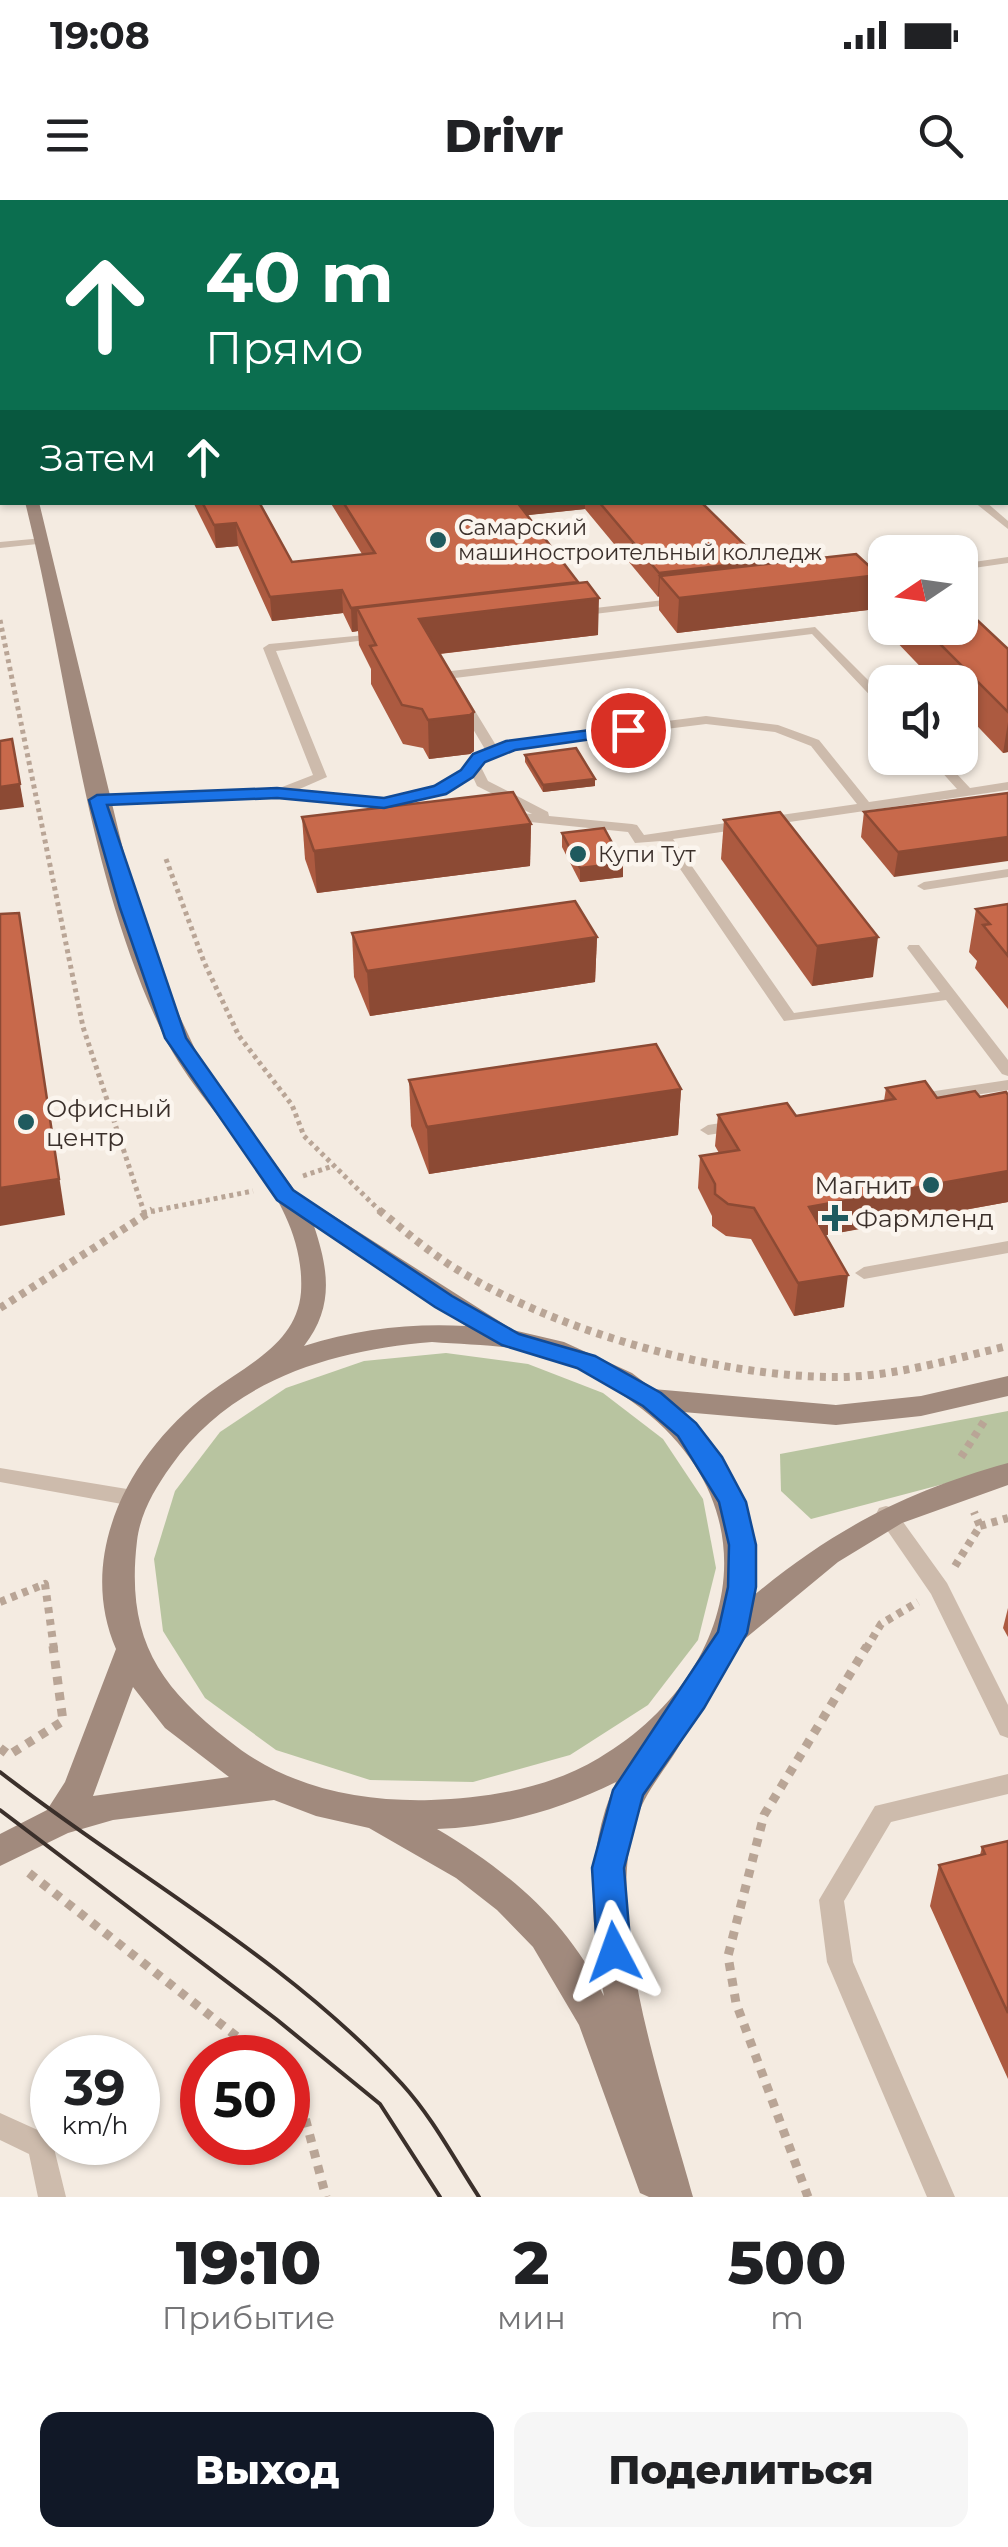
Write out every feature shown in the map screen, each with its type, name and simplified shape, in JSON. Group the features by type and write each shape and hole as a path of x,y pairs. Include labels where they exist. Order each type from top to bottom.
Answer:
{"main road":[{"path":"33,505 97,800 129,908 176,1038 281,1190 310,1255 314,1286 310,1322 273,1361 218,1400 168,1444 133,1498 117,1549 115,1602 130,1656 182,1730 270,1787 374,1814 443,1848 547,1936 585,1997 661,2197"},
{"path":"281,1190 444,1302 510,1340"},
{"path":"218,1400 284,1364 353,1342 432,1333 510,1340 586,1362 652,1399 687,1430 713,1464 733,1502 743,1545 742,1587 732,1633 694,1700 629,1790 608,1868 614,1952 673,2197"},
{"path":"652,1399 836,1416 921,1406 1008,1386"},
{"path":"732,1633 791,1580 886,1514 960,1486 1008,1474"},
{"path":"59,1820 80,1788 130,1656"},
{"path":"374,1814 468,1814 558,1792 635,1753 694,1700"},
{"path":"0,1851 59,1820 113,1805 270,1787"}],"lane":[{"path":"982,505 1008,526"},
{"path":"0,545 43,541"},
{"path":"978,564 1008,560"},
{"path":"567,614 686,600"},
{"path":"493,752 447,675 815,630 868,686"},
{"path":"277,793 320,776 269,648 388,634"},
{"path":"384,803 440,790 493,752 512,745 706,720 778,728 815,743 866,807"},
{"path":"476,764 482,784 552,820"},
{"path":"951,775 967,792"},
{"path":"496,815 632,828 640,840 1008,786"},
{"path":"97,800 277,793 440,809"},
{"path":"665,837 790,1018 950,995"},
{"path":"924,886 1008,873"},
{"path":"914,948 1008,1070"},
{"path":"896,1102 1008,1085"},
{"path":"708,1130 764,1121"},
{"path":"864,1273 1008,1247"},
{"path":"0,1475 133,1498"},
{"path":"886,1514 939,1589 1008,1728"},
{"path":"941,2197 840,1962 831,1900 883,1813 1008,1784"},
{"path":"0,2126 42,2146 52,2197"}],"path":[{"path":"0,620 83,1028 144,1212"},
{"path":"166,859 216,992 255,1060 304,1122 304,1136 330,1167 461,1272 543,1309 646,1344 744,1371 837,1377 1008,1346"},
{"path":"0,1308 144,1212 281,1190 330,1167"},
{"path":"955,1358 991,1410 953,1470 980,1526"},
{"path":"808,2197 736,2003 728,1956 764,1815 880,1624 939,1589 980,1526 1008,1518"},
{"path":"0,1602 45,1584 64,1720 9,1755 0,1748"},
{"path":"0,1851 235,2035"},
{"path":"310,2136 326,2197"}],"green space":[{"path":"446,1353 528,1364 603,1393 663,1439 703,1499 716,1568 698,1640 648,1705 570,1755 473,1782 370,1780 276,1750 205,1698 163,1631 154,1559 175,1491 220,1432 286,1388 364,1361"},
{"path":"1008,1411 1008,1467 811,1519 781,1491 780,1454"}],"building":[{"path":"204,505 261,505 292,562 375,553 345,505 519,505 578,582 351,608 342,590 270,597 236,523 214,525"},
{"path":"602,505 704,505 761,561 659,573"},
{"path":"856,554 868,565 868,576 679,598 660,576"},
{"path":"587,582 599,598 419,619 474,712 428,720 422,709 402,705 370,646 376,645 357,608"},
{"path":"978,621 1008,649 1008,712 978,682 978,665 961,665 941,645 978,645"},
{"path":"12,739 20,784 0,787 0,741"},
{"path":"576,748 595,779 543,785 525,755"},
{"path":"513,792 531,824 314,851 302,817"},
{"path":"1008,793 1008,837 898,852 864,812"},
{"path":"780,812 878,937 817,946 724,820"},
{"path":"604,828 623,863 580,868 562,833"},
{"path":"575,901 597,937 367,971 352,933"},
{"path":"1008,904 1008,956 983,925 990,924 976,909"},
{"name":"Офисный центр","path":"19,913 59,1179 0,1188 0,914"},
{"path":"656,1044 681,1089 427,1127 409,1080"},
{"path":"925,1081 937,1098 975,1091 980,1097 1006,1092 1008,1171 809,1207 848,1275 798,1283 754,1208 728,1204 715,1194 715,1184 700,1156 739,1150 718,1115 787,1103 796,1116 895,1099 886,1088"},
{"path":"1008,1841 1008,2013 939,1865 985,1854 982,1847"}],"tram line":[{"path":"0,1772 260,1957 310,1997 413,2097 479,2197"},
{"path":"0,1810 276,2019 380,2104 440,2197"}],"place":[{"name":"Самарский машиностроительный колледж","path":"438,540"},
{"name":"Купи Тут","path":"578,854"},
{"name":"Офисный центр","path":"26,1122"},
{"name":"Магнит","path":"931,1185"},
{"name":"Фармленд","path":"835,1218"}],"route":[{"path":"614,1952 608,1868 629,1790 694,1700 732,1633 742,1587 743,1545 733,1502 713,1464 687,1430 652,1399 621,1378 586,1362 550,1348 510,1340 444,1302 285,1195 176,1038 149,969 97,800 277,793 384,803 440,790 467,774 479,758 512,745 628,730"}]}
